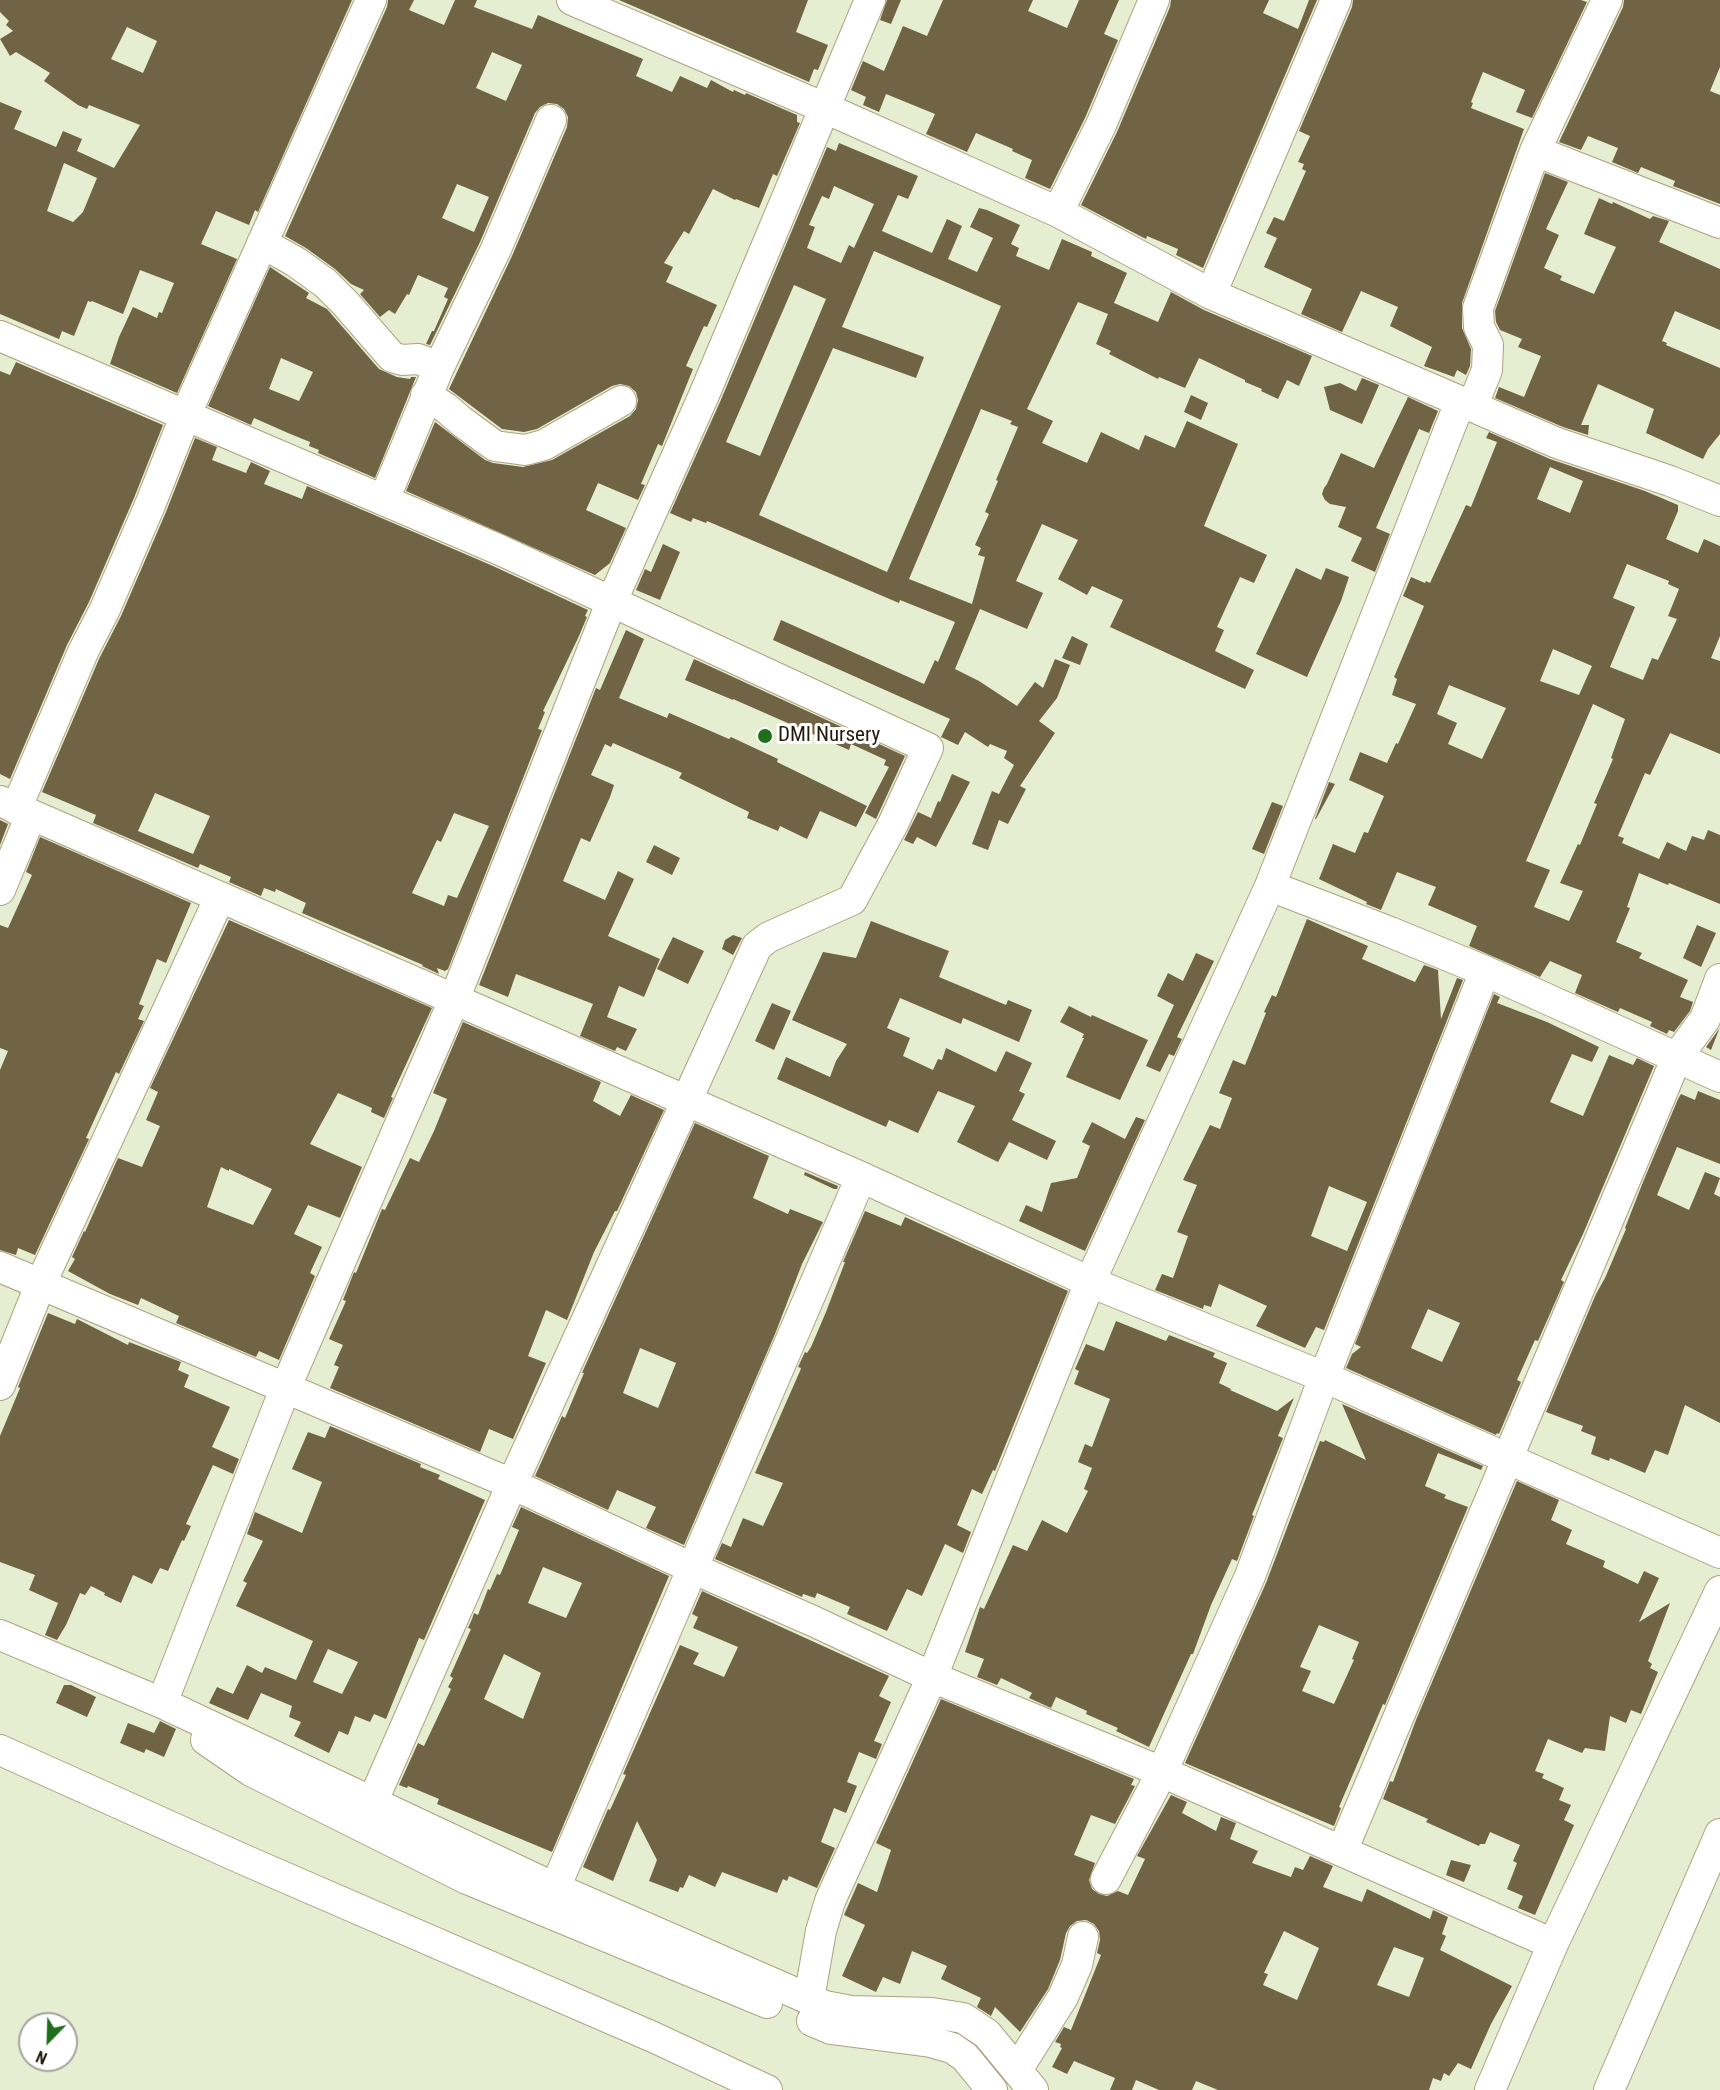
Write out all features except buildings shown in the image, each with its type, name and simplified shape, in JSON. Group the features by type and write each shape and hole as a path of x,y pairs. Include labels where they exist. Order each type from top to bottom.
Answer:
{"street":[{"path":"0,890 16,808 82,652 105,609 150,505 186,414 371,0"},
{"path":"574,0 1058,212 1211,294 1466,405 1557,442 1720,501"},
{"path":"162,1702 285,1389 454,999 611,603 704,395 870,0"},
{"path":"1058,212 1101,125 1154,0"},
{"path":"1211,294 1336,0"},
{"path":"809,1999 821,1931 830,1901 932,1677 1090,1282 1270,886 1466,405 1487,370 1488,345 1479,327 1478,308 1535,151 1607,0"},
{"path":"384,500 426,395 496,249 551,120"},
{"path":"1535,151 1720,223"},
{"path":"262,243 296,262 325,283 392,357 402,360 418,359 439,367"},
{"path":"0,336 500,550 928,748 893,824 852,900 769,937 758,946 512,1484 372,1803"},
{"path":"426,395 495,446 525,450 544,445 621,401"},
{"path":"16,808 861,1177 1090,1282 1324,1377 1720,1553"},
{"path":"1270,886 1485,971 1720,1077"},
{"path":"0,1385 41,1283 220,897"},
{"path":"1106,1878 1162,1772 1250,1576 1324,1377 1485,971"},
{"path":"1341,1851 1677,1057 1705,1019 1720,979"},
{"path":"555,1888 861,1177"},
{"path":"0,1267 512,1484 692,1568 813,1620 932,1677 1162,1772 1553,1944"},
{"path":"1490,2090 1553,1944 1720,1591"},
{"path":"0,1635 162,1702 555,1888 809,1999 838,2009 932,2013 963,2018 987,2034 1025,2080 1077,1965 1083,1937"},
{"path":"0,1653 18,1655 186,1726 251,1771 467,1879 831,2029 931,2042 952,2048 965,2057 992,2090"},
{"path":"0,1750 257,1865 653,2037 767,2090"},
{"path":"1609,2090 1720,1834"}],"green space":[{"path":"0,0 1720,0 1720,2090 0,2090"}],"place":[{"name":"DMI Nursery","path":"765,736"}]}
